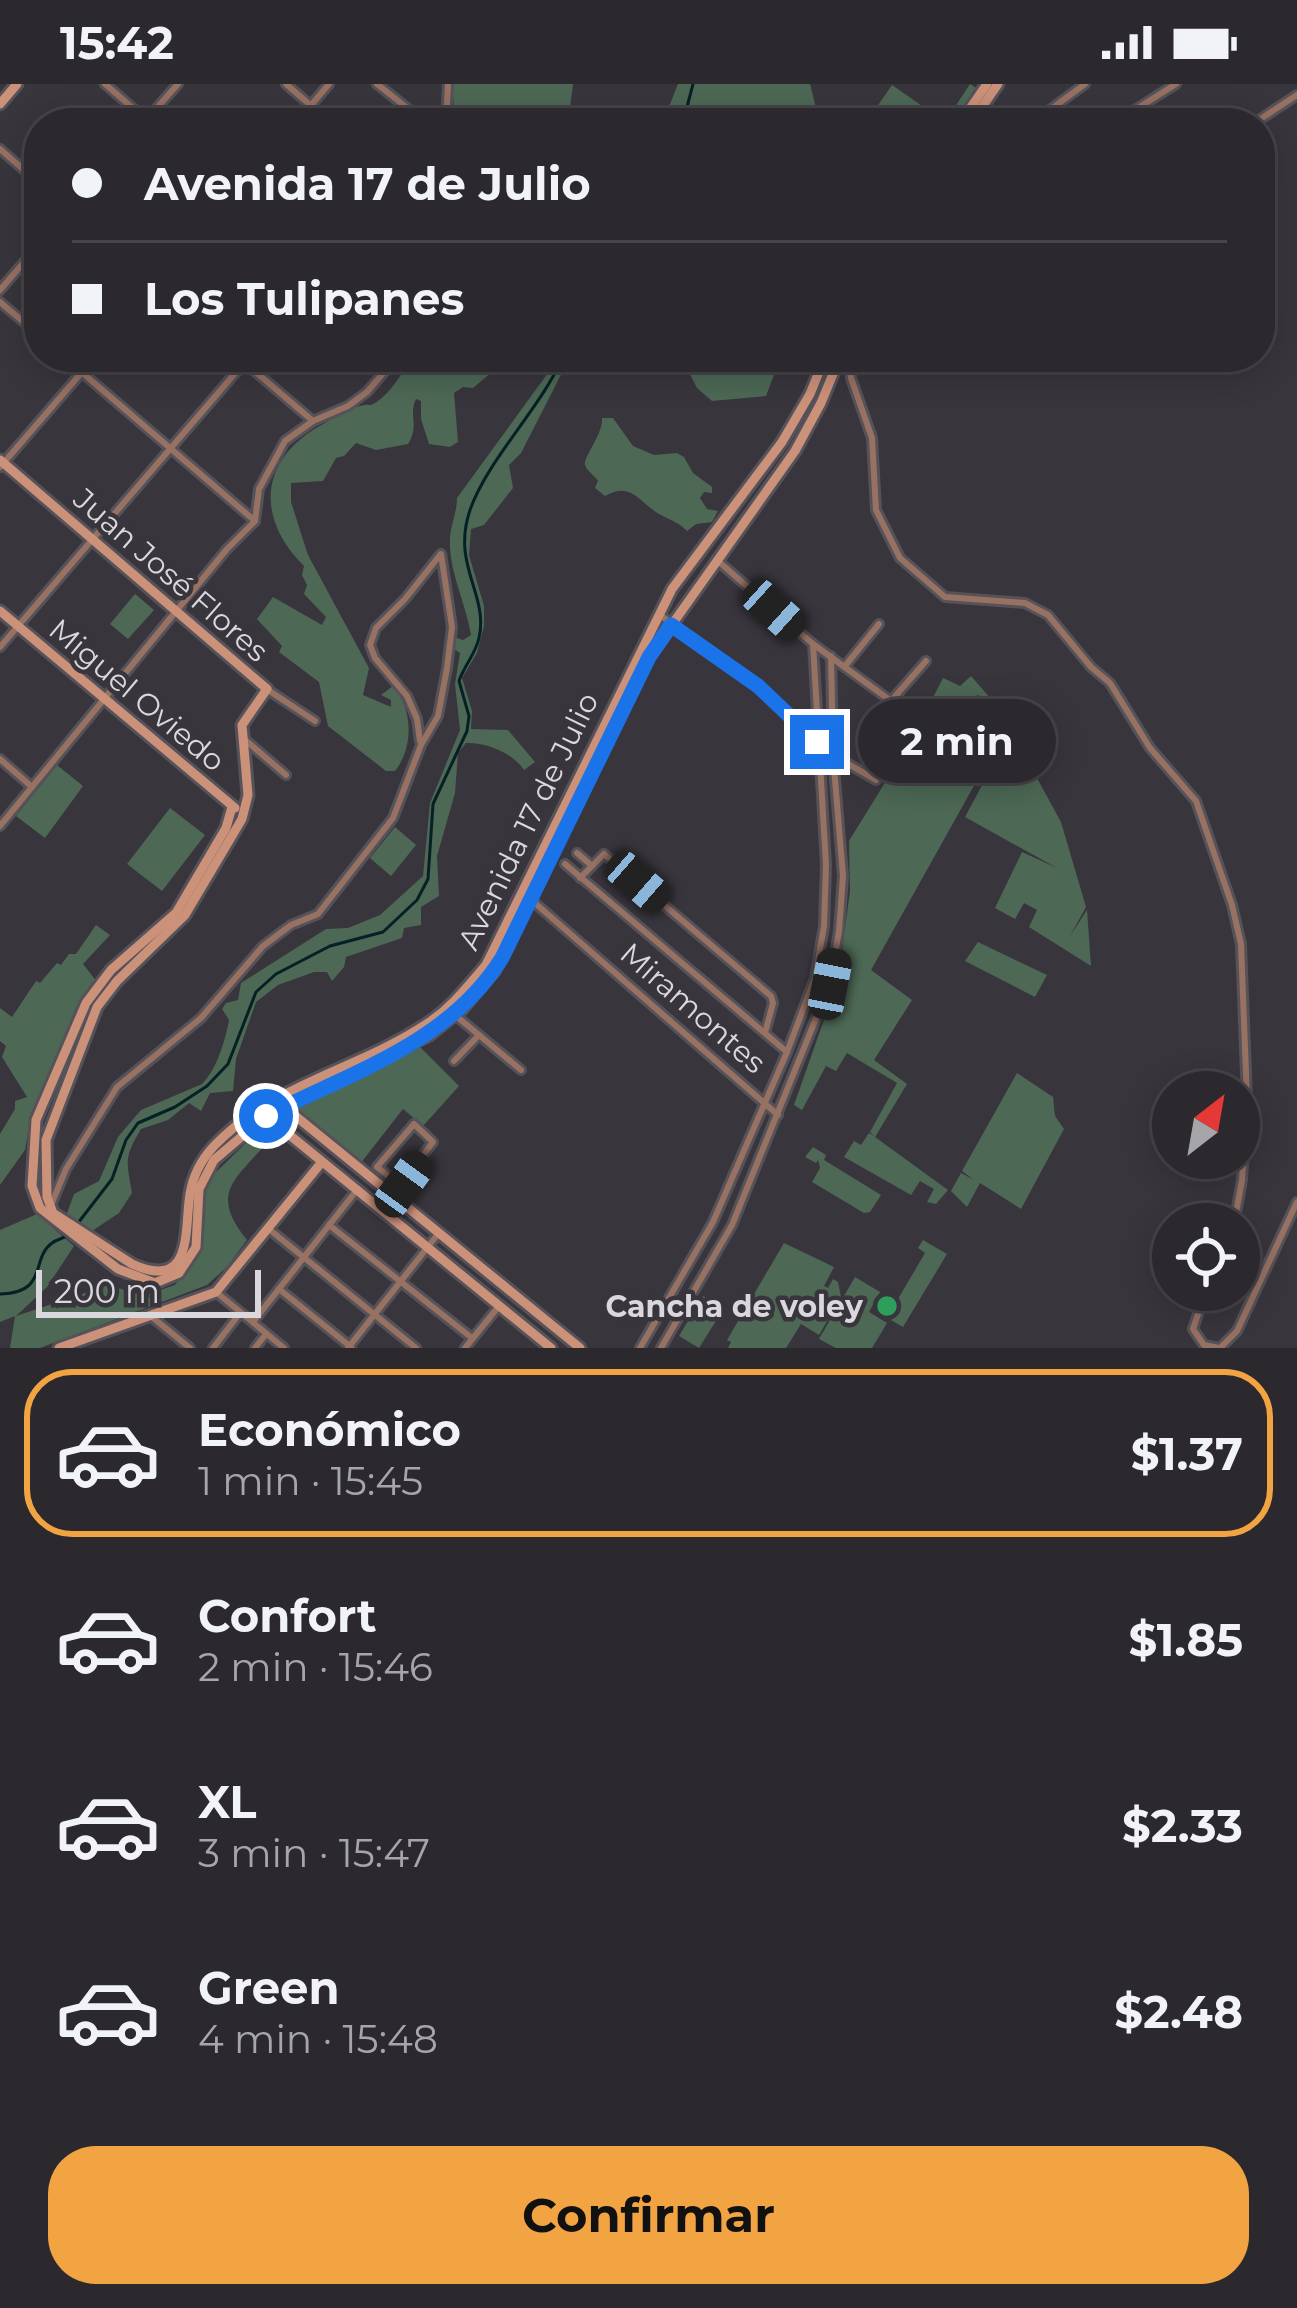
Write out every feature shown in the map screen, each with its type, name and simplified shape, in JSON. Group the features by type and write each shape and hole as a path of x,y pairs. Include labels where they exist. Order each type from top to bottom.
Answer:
{"main road":[{"path":"0,104 17,84"},
{"name":"Avenida 17 de Julio","path":"261,1112 284,1107 418,1042 455,1015 495,970 525,895 658,614 687,565 782,442 819,372"},
{"name":"Avenida 17 de Julio","path":"50,1205 81,1238 146,1271 173,1266 187,1245 196,1171 214,1145 276,1096 382,1048 426,1025 453,1004 491,956 649,657 795,451 837,372"},
{"name":"Juan José Flores","path":"1,464 267,689"},
{"name":"Miguel Oviedo","path":"0,611 232,807 245,811"},
{"path":"50,1205 46,1140 97,1007 117,981 185,916 245,811 248,795 240,736 244,720 267,689"},
{"path":"50,1205 32,1186 33,1138 42,1102 79,1014 111,970 176,914 226,828 232,807"},
{"path":"276,1096 580,1348"},
{"path":"261,1112 551,1348"},
{"path":"59,1348 216,1292 321,1163"}],"street":[{"path":"105,84 132,108"},
{"path":"158,108 178,84"},
{"path":"286,84 313,108"},
{"path":"311,106 329,84"},
{"path":"377,84 407,108"},
{"path":"1053,108 1085,84"},
{"path":"1140,108 1176,84"},
{"path":"0,149 24,170"},
{"path":"0,290 24,262"},
{"path":"0,302 24,322"},
{"path":"1,464 82,372 255,521"},
{"path":"0,647 233,372"},
{"path":"258,372 313,421"},
{"path":"0,826 255,521 259,489 278,450 313,421 348,406 384,372"},
{"path":"848,372 872,438 876,509 900,558 945,597 1025,603 1048,614 1091,667 1110,682 1150,748 1196,800 1241,944 1247,1100 1238,1203"},
{"path":"50,1205 88,1129 117,1087 191,1028 263,946 291,925 318,914 393,818 421,745 438,716 452,627 440,554 376,628 370,645 407,696 421,745"},
{"path":"715,559 915,724"},
{"path":"658,614 758,686 817,742 876,780"},
{"path":"845,665 879,624"},
{"path":"640,1348 685,1274 734,1173 815,978 824,926 826,865 813,644"},
{"path":"661,1348 752,1181 830,984 843,875 833,754 832,656"},
{"path":"892,701 926,662"},
{"name":"Juan José Flores","path":"267,689 315,722"},
{"path":"240,736 286,775"},
{"path":"0,759 32,787"},
{"path":"578,854 591,865"},
{"path":"580,878 604,854 771,996 765,1033"},
{"path":"565,864 788,1052"},
{"name":"Miramontes","path":"525,895 778,1115"},
{"path":"455,1015 521,1070"},
{"path":"454,1061 479,1035"},
{"path":"416,1124 431,1137 432,1145 402,1185 384,1182 378,1165 416,1124"},
{"path":"734,1173 752,1181"},
{"path":"253,1322 356,1191"},
{"path":"1199,1311 1193,1329 1204,1345 1220,1348 1237,1330 1297,1202"},
{"path":"329,1225 472,1338"},
{"path":"270,1230 416,1348"},
{"path":"279,1289 350,1347 438,1234"},
{"path":"685,1274 700,1282"},
{"path":"216,1292 284,1348"},
{"path":"465,1348 499,1306"},
{"path":"213,1348 241,1312"},
{"path":"152,1317 190,1348"},
{"path":"256,1348 266,1334"}],"green space":[{"path":"452,84 573,84 570,108 454,108"},
{"path":"678,84 810,84 816,108 667,108"},
{"path":"970,84 976,88 962,108 954,108"},
{"path":"892,85 925,108 876,108"},
{"path":"403,372 492,372 473,388 454,393 458,442 450,447 429,444 421,401 416,399 408,444 376,450 356,443 336,458 323,481 291,483 291,502 308,555 369,668 363,695 391,707 391,700 381,695 393,686 404,705 409,728 406,751 395,771 386,771 328,726 319,682 279,652 282,646 257,619 273,597 322,625 326,617 304,594 304,566 278,530 272,511 275,474 298,441 350,410 372,405"},
{"path":"549,372 562,372 521,453 509,465 513,488 484,525 471,529 469,555 484,606 477,653 462,678 472,711 471,729 508,730 535,762 524,770 498,750 466,743 458,753 455,793 437,856 439,896 421,907 421,925 404,928 402,938 346,957 332,981 327,972 314,972 278,985 256,1002 236,1059 233,1091 210,1093 201,1111 189,1103 168,1120 141,1129 128,1161 132,1193 119,1213 92,1231 66,1216 74,1194 99,1181 118,1137 141,1110 207,1078 220,1054 229,1020 222,1009 238,1000 241,983 326,929 348,928 380,915 423,876 430,803 460,730 455,684 460,653 445,643 448,635 463,640 471,635 450,549 457,498"},
{"path":"689,372 777,372 766,396 712,401"},
{"path":"602,418 613,418 633,446 654,455 684,457 693,473 712,487 712,493 704,492 700,498 707,509 718,511 712,522 687,531 629,492 605,496 595,488 598,481 585,461"},
{"path":"135,594 154,610 128,639 110,624"},
{"path":"971,676 991,699 977,695 975,700 1004,732 871,970 912,1000 874,1060 907,1084 875,1137 948,1190 936,1204 927,1202 934,1189 920,1181 911,1195 844,1157 854,1141 861,1145 869,1133 874,1136 870,1132 897,1083 847,1053 836,1071 826,1066 802,1110 794,1105 838,980 850,891 849,841 943,678 960,686"},
{"path":"1009,757 1019,765 1026,758 1061,822 1086,907 1070,936 1087,910 1091,966 1029,927 1037,910 1024,903 1015,919 995,908 1022,852 1057,868 965,817 994,763 1003,768"},
{"path":"57,765 83,786 45,838 16,816"},
{"path":"170,808 205,835 162,891 127,864"},
{"path":"395,827 416,845 391,876 370,858"},
{"path":"96,925 110,935 83,964 97,982 60,1045 25,1150 0,1185 0,1134 15,1101 27,1097 2,1057 6,1046 0,1041 0,1008 12,1017 36,981 40,983 69,954 76,954"},
{"path":"978,942 1047,975 1035,997 965,961"},
{"path":"420,1047 459,1086 423,1126 403,1109 360,1164 292,1109"},
{"path":"1017,1073 1053,1097 1055,1116 1064,1129 1021,1209 980,1183 967,1207 951,1191 961,1173 974,1180 962,1171"},
{"path":"270,1135 238,1175 228,1197 235,1223 247,1240 207,1285 40,1348 10,1348 15,1316 0,1322 0,1230 37,1214 74,1246 47,1287 16,1316 109,1285 143,1296 175,1285 200,1252 205,1192 211,1177 252,1137"},
{"path":"813,1147 826,1155 824,1160 881,1195 870,1212 864,1213 812,1182 820,1168 818,1160 805,1157"},
{"path":"923,1240 947,1254 903,1327 875,1311 886,1293 898,1299 925,1253 918,1248"},
{"path":"784,1243 834,1267 824,1286 828,1288 833,1279 838,1282 841,1297 819,1335 801,1324 786,1348 728,1348 731,1342 727,1340"},
{"path":"855,1277 880,1292 869,1312 887,1323 872,1348 836,1348 819,1339"},
{"path":"703,1296 724,1308 699,1348 679,1336"}],"waterway":[{"path":"686,108 693,84"},
{"path":"78,1223 112,1179 126,1140 138,1123 175,1107 207,1086 228,1064 256,992 276,974 330,946 383,932 417,900 428,879 433,804 467,731 469,716 459,681 477,644 481,622 465,547 470,510 489,472 555,372"},
{"path":"0,1294 26,1288 45,1250 68,1235"}],"place":[{"name":"Cancha de voley","path":"887,1306"}],"route":[{"path":"266,1116 411,1046 462,1009 483,985 502,958 649,657 671,625 758,686 817,742"}]}
